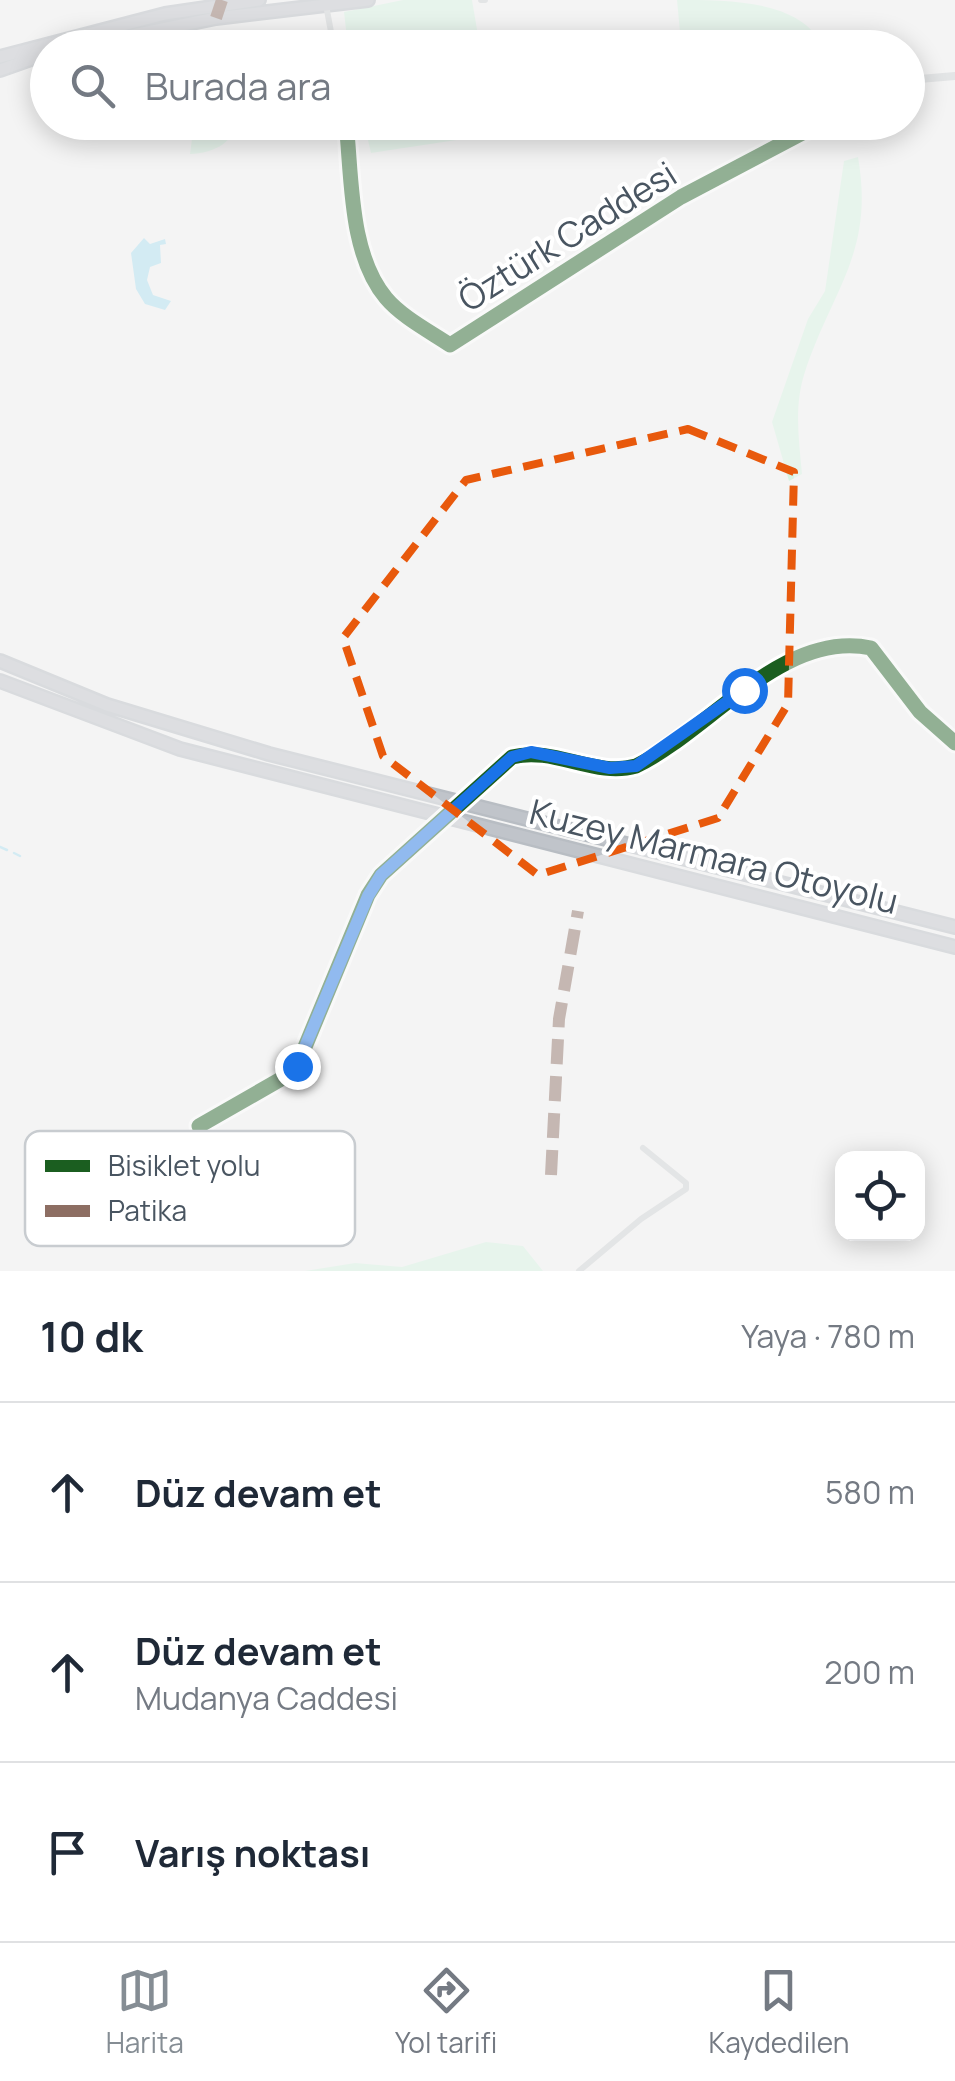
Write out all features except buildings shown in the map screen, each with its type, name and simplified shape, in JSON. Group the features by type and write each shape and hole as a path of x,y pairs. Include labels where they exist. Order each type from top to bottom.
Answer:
{"highway":[{"path":"125,30 161,22 191,9 260,0"},
{"path":"133,30 222,5 326,5 368,0"},
{"path":"0,58 30,51"},
{"path":"0,70 30,60"},
{"name":"Kuzey Marmara Otoyolu","path":"0,661 107,705 269,754 955,928"},
{"name":"Kuzey Marmara Otoyolu","path":"0,681 95,720 214,758 955,947"}],"street":[{"path":"326,5 331,30"},
{"path":"925,79 955,76"},
{"path":"348,140 360,236 370,271 389,302 450,345"},
{"name":"Öztürk Caddesi","path":"450,345 681,197 788,140"},
{"path":"199,1126 295,1071 368,896 400,854 500,767 531,752 610,768 636,766 740,692 806,654 858,645 871,648 920,712 955,742"},
{"path":"580,1271 641,1219 686,1190 686,1183 644,1148"}],"highlighted area":[{"path":"688,429 794,472 788,704 718,818 538,875 383,756 343,638 466,480"}],"green space":[{"path":"403,0 472,0 477,30 346,30 344,12"},
{"path":"677,0 762,6 782,11 812,30 680,30"},
{"path":"192,140 227,140 206,152 190,154"},
{"path":"368,140 457,140 371,153"},
{"path":"858,157 862,191 856,246 804,375 798,412 802,474 789,481 772,422 808,319 825,291 844,161"},
{"path":"486,1242 523,1246 543,1271 305,1271 355,1263 402,1267"}],"water":[{"path":"144,238 150,244 165,239 166,244 160,245 161,263 150,267 147,280 153,295 171,301 165,310 145,304 136,289 131,253"}],"waterway":[{"path":"0,847 7,850"},
{"path":"14,853 20,856"}],"marked path":[{"path":"216,18 222,0"},
{"path":"551,1175 559,1019 578,911"}],"cycle path":[{"path":"348,140 354,214 374,280 400,311 450,345 681,197 789,140"},
{"path":"199,1126 295,1071 368,895 381,875 512,757 543,755 605,768 636,766 777,668 807,654 839,646 871,648 920,712 955,743"}],"route":[{"path":"297,1066 368,896 381,875 500,767 512,757 531,752 610,768 636,766 653,758 744,690"}]}
